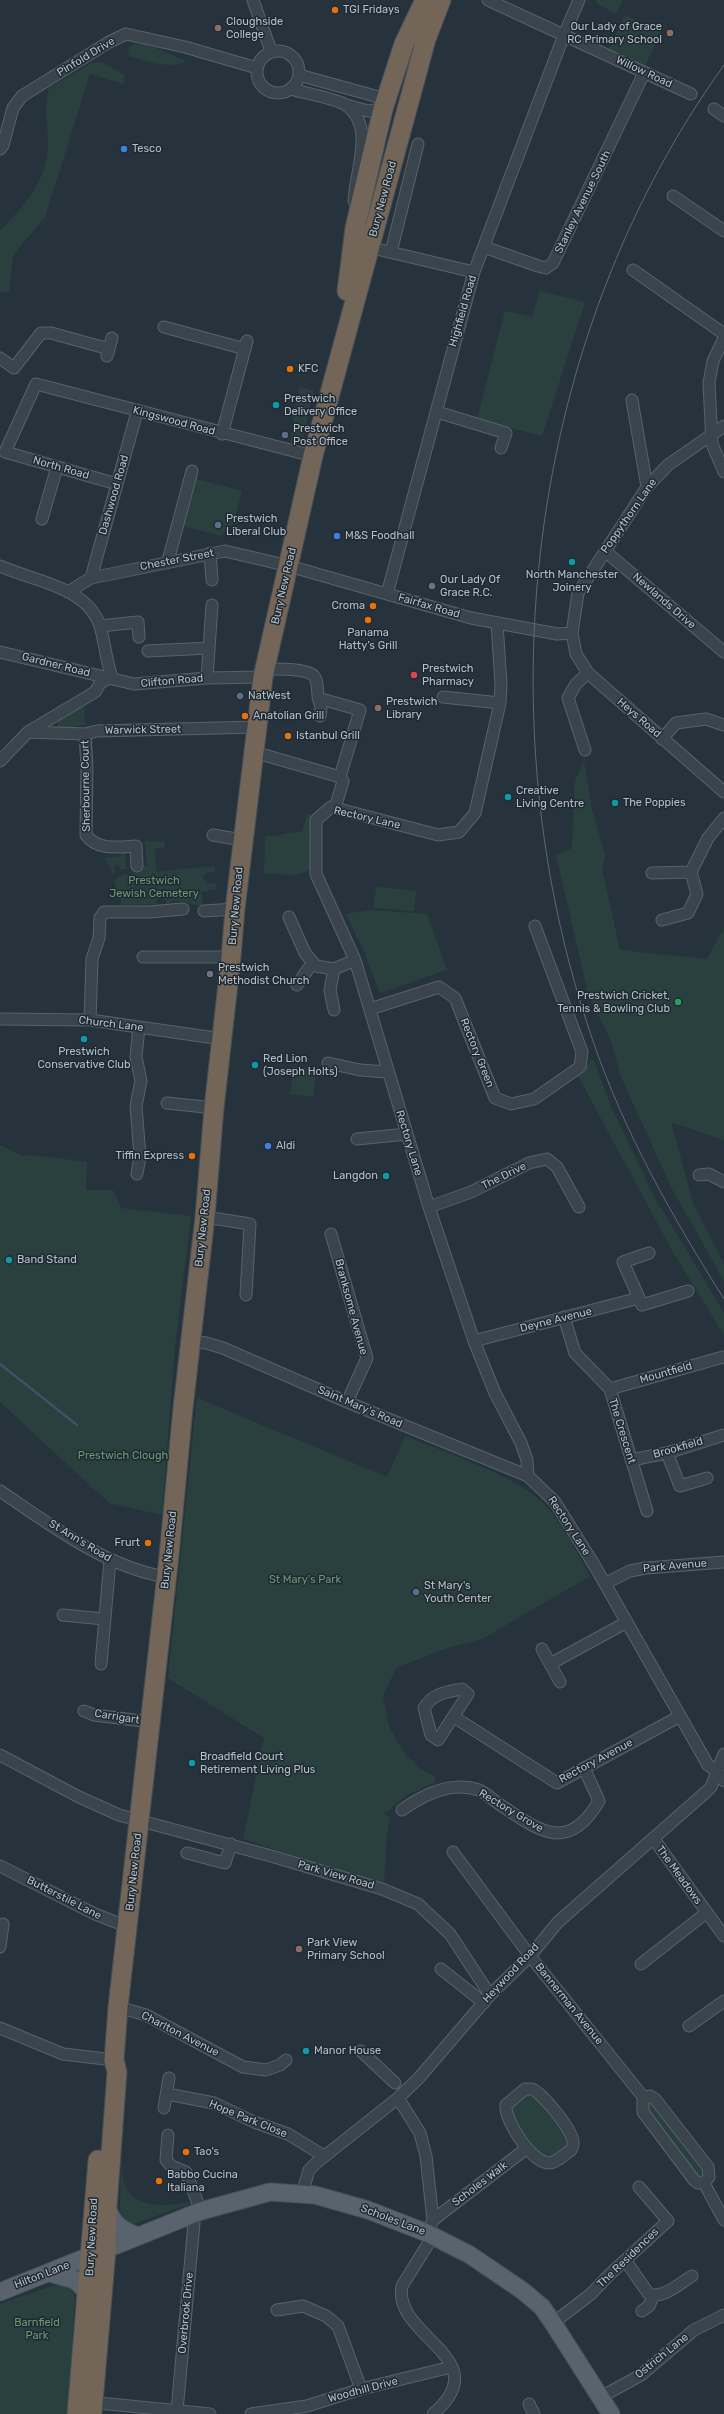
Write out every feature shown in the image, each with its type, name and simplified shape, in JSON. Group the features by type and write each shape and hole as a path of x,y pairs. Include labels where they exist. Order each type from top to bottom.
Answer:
{"highway":[{"name":"Bury New Road","path":"85,2408 88,2293 107,2207 117,2072 114,2061 118,2007 140,1822 205,1217 214,1108 231,957 234,909 264,673 313,456 328,399 351,271 360,240 392,107 404,44 425,0"},
{"name":"Bury New Road","path":"360,240 392,107 426,39 440,0"},
{"name":"Bury New Road","path":"85,2408 98,2253 94,2199 107,2070 114,2061"}],"main road":[{"name":"Scholes Lane","path":"98,2253 196,2213 270,2192 315,2195 431,2229 523,2291 542,2307 554,2323 599,2398 611,2414"},
{"path":"107,2207 111,2217 119,2228 138,2236"},
{"name":"Hilton Lane","path":"0,2292 98,2253"},
{"path":"50,2273 75,2280 88,2293"}],"street":[{"path":"253,0 271,51"},
{"name":"Willow Road","path":"488,0 691,94"},
{"name":"Highfield Road","path":"387,594 474,272 564,35 579,0"},
{"name":"Pinfold Drive","path":"0,149 3,145 13,108 22,96 109,42 126,34 184,47 257,68"},
{"path":"291,89 299,75 298,63 290,54 277,50 271,51 261,58 257,68 258,79 266,89 280,93 291,89 368,111 392,107"},
{"name":"Stanley Avenue South","path":"484,246 538,266 546,268 553,264 644,73"},
{"path":"299,75 392,107"},
{"path":"343,104 354,114 362,128 362,141 355,185 360,240 391,252 474,272"},
{"path":"714,109 724,116"},
{"path":"391,252 418,144"},
{"path":"673,196 724,232"},
{"path":"633,270 724,334"},
{"path":"164,327 178,327 246,345 222,434"},
{"path":"0,358 14,368 41,333 51,333 110,348"},
{"path":"724,338 713,361 709,383 710,434 712,444 724,472"},
{"name":"Kingswood Road","path":"5,452 36,384 137,412 313,456"},
{"path":"632,400 647,487"},
{"name":"Dashwood Road","path":"90,578 137,412"},
{"path":"437,412 506,433 501,448"},
{"name":"Poppythorn Lane","path":"572,633 578,594 647,487 668,465 710,434 724,426"},
{"name":"North Road","path":"5,452 117,484"},
{"path":"42,520 57,467"},
{"path":"168,561 192,471"},
{"name":"Chester Street","path":"68,592 90,578 168,561 226,551 288,566"},
{"name":"Newlands Drive","path":"605,551 724,652"},
{"path":"210,554 212,580"},
{"path":"0,566 68,592 93,614 100,626 106,661 112,678 101,682 95,692 28,732 0,762"},
{"name":"Fairfax Road","path":"288,566 471,618 557,634 572,633"},
{"path":"207,678 209,648 215,618 212,605"},
{"path":"100,626 139,618 139,637"},
{"name":"Rectory Lane","path":"498,623 502,685 500,703 475,813 460,832 438,835 331,807 316,820 316,874 355,960 387,1072 429,1207 474,1341 495,1393 521,1443 527,1460 528,1476 555,1502 606,1583 708,1765 721,1776"},
{"name":"Heys Road","path":"572,633 576,654 588,673 724,792"},
{"path":"148,651 209,648"},
{"name":"Gardner Road","path":"0,652 112,678"},
{"path":"264,673 304,671 311,673 316,680 318,698 322,705 320,716"},
{"name":"Clifton Road","path":"112,678 134,684 264,673"},
{"path":"585,750 568,698 576,684 588,673"},
{"path":"443,697 500,703"},
{"path":"254,752 340,777 360,710 318,698"},
{"path":"662,738 676,723 706,719 724,725"},
{"name":"Warwick Street","path":"28,732 85,734 222,727 258,727"},
{"name":"Sherbourne Court","path":"85,734 87,767 86,835 92,843 102,847 136,846 137,866"},
{"path":"335,808 343,781"},
{"path":"662,920 688,913 697,894 691,872 708,838 724,818"},
{"path":"213,835 242,840"},
{"path":"652,873 691,872"},
{"path":"90,1020 92,959 99,938 100,918 104,912 149,912 183,909"},
{"path":"204,911 234,909"},
{"path":"289,917 305,953 316,966 334,969 355,960"},
{"name":"Rectory Green","path":"370,1009 439,988 455,998 495,1098 511,1104 534,1099 580,1067 582,1052 535,926"},
{"path":"143,957 231,957"},
{"path":"297,985 313,962"},
{"path":"334,969 330,990 334,1010"},
{"name":"Church Lane","path":"0,1019 90,1020 222,1039"},
{"path":"137,1174 140,1156 136,1106 141,1080 136,1057 139,1027"},
{"path":"328,1063 360,1070 387,1072"},
{"path":"167,1102 214,1108"},
{"path":"356,1140 407,1134"},
{"name":"The Drive","path":"429,1207 470,1192 529,1163 546,1159 557,1167 579,1207"},
{"path":"699,1175 709,1174 724,1182"},
{"path":"205,1217 250,1224 246,1295"},
{"name":"Branksome Avenue","path":"331,1234 367,1358 347,1402"},
{"path":"649,1252 623,1262 642,1305 688,1291"},
{"name":"Deyne Avenue","path":"474,1341 639,1298"},
{"name":"The Crescent","path":"564,1317 575,1353 610,1389 646,1511"},
{"name":"Saint Mary's Road","path":"191,1341 206,1343 223,1348 347,1402 528,1476"},
{"name":"Mountfield","path":"610,1389 723,1356"},
{"name":"Brookfield","path":"631,1460 667,1453 724,1435"},
{"path":"667,1453 680,1486 707,1478"},
{"name":"St Ann's Road","path":"0,1491 110,1560 148,1574 166,1578"},
{"path":"101,1664 110,1560"},
{"name":"Park Avenue","path":"606,1583 630,1571 646,1568 724,1562"},
{"path":"63,1615 104,1619"},
{"path":"550,1664 627,1622"},
{"path":"542,1649 560,1682"},
{"path":"462,1689 468,1694 454,1717 438,1740 431,1736 424,1708 428,1701 437,1695 462,1689"},
{"name":"Carrigart","path":"84,1711 94,1716 150,1722"},
{"name":"Rectory Avenue","path":"454,1717 557,1783 680,1716"},
{"name":"Heywood Road","path":"302,2194 309,2170 454,2039 487,1999 530,1956 558,1922 706,1792 721,1776 724,1754"},
{"name":"Park View Road","path":"0,1755 79,1797 119,1815 140,1822 167,1827 231,1844 382,1889 418,1904 450,1934 487,1999"},
{"name":"Rectory Grove","path":"402,1810 418,1798 439,1790 460,1788 479,1790 526,1822 550,1834 568,1833 589,1818 599,1801 584,1768"},
{"name":"The Meadows","path":"653,1838 724,1936"},
{"path":"186,1853 225,1863 231,1844"},
{"name":"Bannerman Avenue","path":"453,1852 530,1956 644,2098 650,2096 655,2099 707,2165 710,2172 704,2183"},
{"name":"Butterstile Lane","path":"0,1866 95,1914 128,1927"},
{"name":"The Meadows","path":"641,1964 706,1913"},
{"path":"0,1947 4,1924"},
{"path":"441,1969 487,1999"},
{"path":"689,2026 724,2001"},
{"name":"Charlton Avenue","path":"118,2007 146,2015 237,2069 253,2070 273,2068 286,2060"},
{"path":"0,2028 62,2054 114,2061"},
{"path":"361,2051 399,2090 420,2132 426,2156 431,2229 402,2286 401,2291 407,2314 443,2351 451,2366 453,2388 446,2401 433,2414"},
{"path":"273,2068 281,2076"},
{"path":"164,2108 169,2078"},
{"path":"525,2089 532,2089 539,2093 563,2123 573,2144 571,2150 548,2163 538,2158 527,2148 509,2119 506,2105 525,2089"},
{"name":"Hope Park Close","path":"167,2094 214,2103 254,2122 288,2134 324,2156"},
{"path":"644,2098 642,2102 643,2112 694,2180 698,2183 704,2183 724,2220"},
{"name":"Overbrook Drive","path":"168,2135 166,2160 171,2166 186,2172 196,2213 177,2411"},
{"name":"Scholes Walk","path":"431,2229 527,2148"},
{"name":"The Residences","path":"554,2323 591,2294 625,2260 668,2221 639,2187"},
{"path":"625,2260 648,2293 653,2296 662,2295 692,2276"},
{"path":"642,2311 649,2306 653,2296"},
{"path":"277,2310 303,2306 326,2316 338,2326 361,2390"},
{"name":"Ostrich Lane","path":"599,2398 641,2375 694,2330 724,2315"},
{"name":"Woodhill Drive","path":"251,2414 307,2406 451,2366"},
{"path":"85,2408 177,2411 210,2414"}],"green space":[{"path":"597,0 623,0 616,14 596,3"},
{"path":"625,15 661,32 644,68 608,51"},
{"path":"133,44 154,47 187,61 180,64 165,65 128,56 129,48"},
{"path":"103,62 125,76 123,84 90,74 45,217 13,255 9,292 0,292 0,231 33,192 39,182 47,159 48,145 46,109 49,88 92,63"},
{"path":"540,291 585,302 542,436 477,419 505,311 532,317"},
{"path":"300,387 314,391 303,438 297,444 290,443 294,418 292,417"},
{"path":"196,479 242,491 234,522 221,536 184,526"},
{"path":"84,701 85,725 60,728 57,720"},
{"path":"584,761 592,810 605,854 602,869 620,950 707,959 724,928 724,1140 671,1122 693,1203 724,1264 724,1281 671,1187 621,1077 610,1038 589,997 556,855 572,848 575,781"},
{"path":"307,814 315,815 309,832 310,870 295,875 264,873 265,836 302,832"},
{"name":"Prestwich Jewish Cemetery","path":"145,841 165,842 164,848 155,848 156,872 215,866 215,872 206,873 203,878 207,884 216,883 217,889 201,892 203,906 180,901 167,904 164,898 156,899 156,904 122,905 114,881 121,876 138,872 141,866 147,866"},
{"path":"121,848 129,850 131,853 125,854 126,867 132,867 121,870 117,864 113,865 115,871 113,874 105,858 121,856"},
{"path":"376,887 416,891 414,911 374,908"},
{"path":"369,910 427,914 447,970 380,993 366,956 346,914"},
{"path":"594,1060 611,1107 656,1200 724,1313 724,1335 674,1254 578,1076 590,1061"},
{"path":"296,1066 316,1071 313,1097 290,1094 293,1074 287,1072 287,1069"},
{"name":"Prestwich Clough","path":"0,1145 22,1156 31,1155 87,1162 86,1190 113,1190 121,1208 191,1216 175,1346 162,1515 109,1503 0,1402"},
{"name":"St Mary's Park","path":"197,1398 387,1477 405,1436 498,1474 516,1483 544,1504 563,1529 590,1576 482,1639 447,1648 396,1668 383,1696 389,1727 405,1754 423,1771 434,1776 436,1782 407,1795 384,1814 390,1818 387,1833 384,1885 243,1839 264,1738 168,1678"},
{"path":"529,2094 534,2095 539,2099 557,2121 570,2141 570,2146 556,2158 544,2159 526,2142 509,2107 511,2103"},
{"path":"650,2099 706,2170 705,2179 698,2178 646,2111 646,2104"},
{"path":"121,2158 124,2183 129,2192 136,2199 145,2203 165,2205 194,2202 131,2225 121,2218 120,2213"},
{"name":"Barnfield Park","path":"65,2284 72,2289 75,2297 67,2414 0,2414 0,2304 52,2286"}],"waterway":[{"path":"0,1364 77,1425"}],"tram line":[{"path":"724,65 657,173 604,289 566,411 542,537 533,665 539,792 559,919 593,1041 619,1108 651,1174 686,1237 724,1299"}],"place":[{"name":"TGI Fridays","path":"335,10"},
{"name":"Cloughside College","path":"218,28"},
{"name":"Our Lady of Grace RC Primary School","path":"670,33"},
{"name":"Tesco","path":"124,149"},
{"name":"KFC","path":"290,369"},
{"name":"Prestwich Delivery Office","path":"276,405"},
{"name":"Prestwich Post Office","path":"285,435"},
{"name":"Prestwich Liberal Club","path":"218,525"},
{"name":"M&S Foodhall","path":"337,536"},
{"name":"North Manchester Joinery","path":"572,562"},
{"name":"Our Lady Of Grace R.C.","path":"432,586"},
{"name":"Croma","path":"373,606"},
{"name":"Panama Hatty’s Grill","path":"368,620"},
{"name":"Prestwich Pharmacy","path":"414,675"},
{"name":"NatWest","path":"240,696"},
{"name":"Prestwich Library","path":"378,708"},
{"name":"Anatolian Grill","path":"245,716"},
{"name":"Istanbul Grill","path":"288,736"},
{"name":"Creative Living Centre","path":"508,797"},
{"name":"The Poppies","path":"615,803"},
{"name":"Prestwich Methodist Church","path":"210,974"},
{"name":"Prestwich Cricket, Tennis & Bowling Club","path":"678,1002"},
{"name":"Prestwich Conservative Club","path":"84,1039"},
{"name":"Red Lion (Joseph Holts)","path":"255,1065"},
{"name":"Aldi","path":"268,1146"},
{"name":"Tiffin Express","path":"192,1156"},
{"name":"Langdon","path":"386,1176"},
{"name":"Band Stand","path":"9,1260"},
{"name":"Frurt","path":"148,1543"},
{"name":"St Mary's Youth Center","path":"416,1592"},
{"name":"Broadfield Court Retirement Living Plus","path":"192,1763"},
{"name":"Park View Primary School","path":"299,1949"},
{"name":"Manor House","path":"306,2051"},
{"name":"Tao's","path":"186,2152"},
{"name":"Babbo Cucina Italiana","path":"159,2181"}]}
